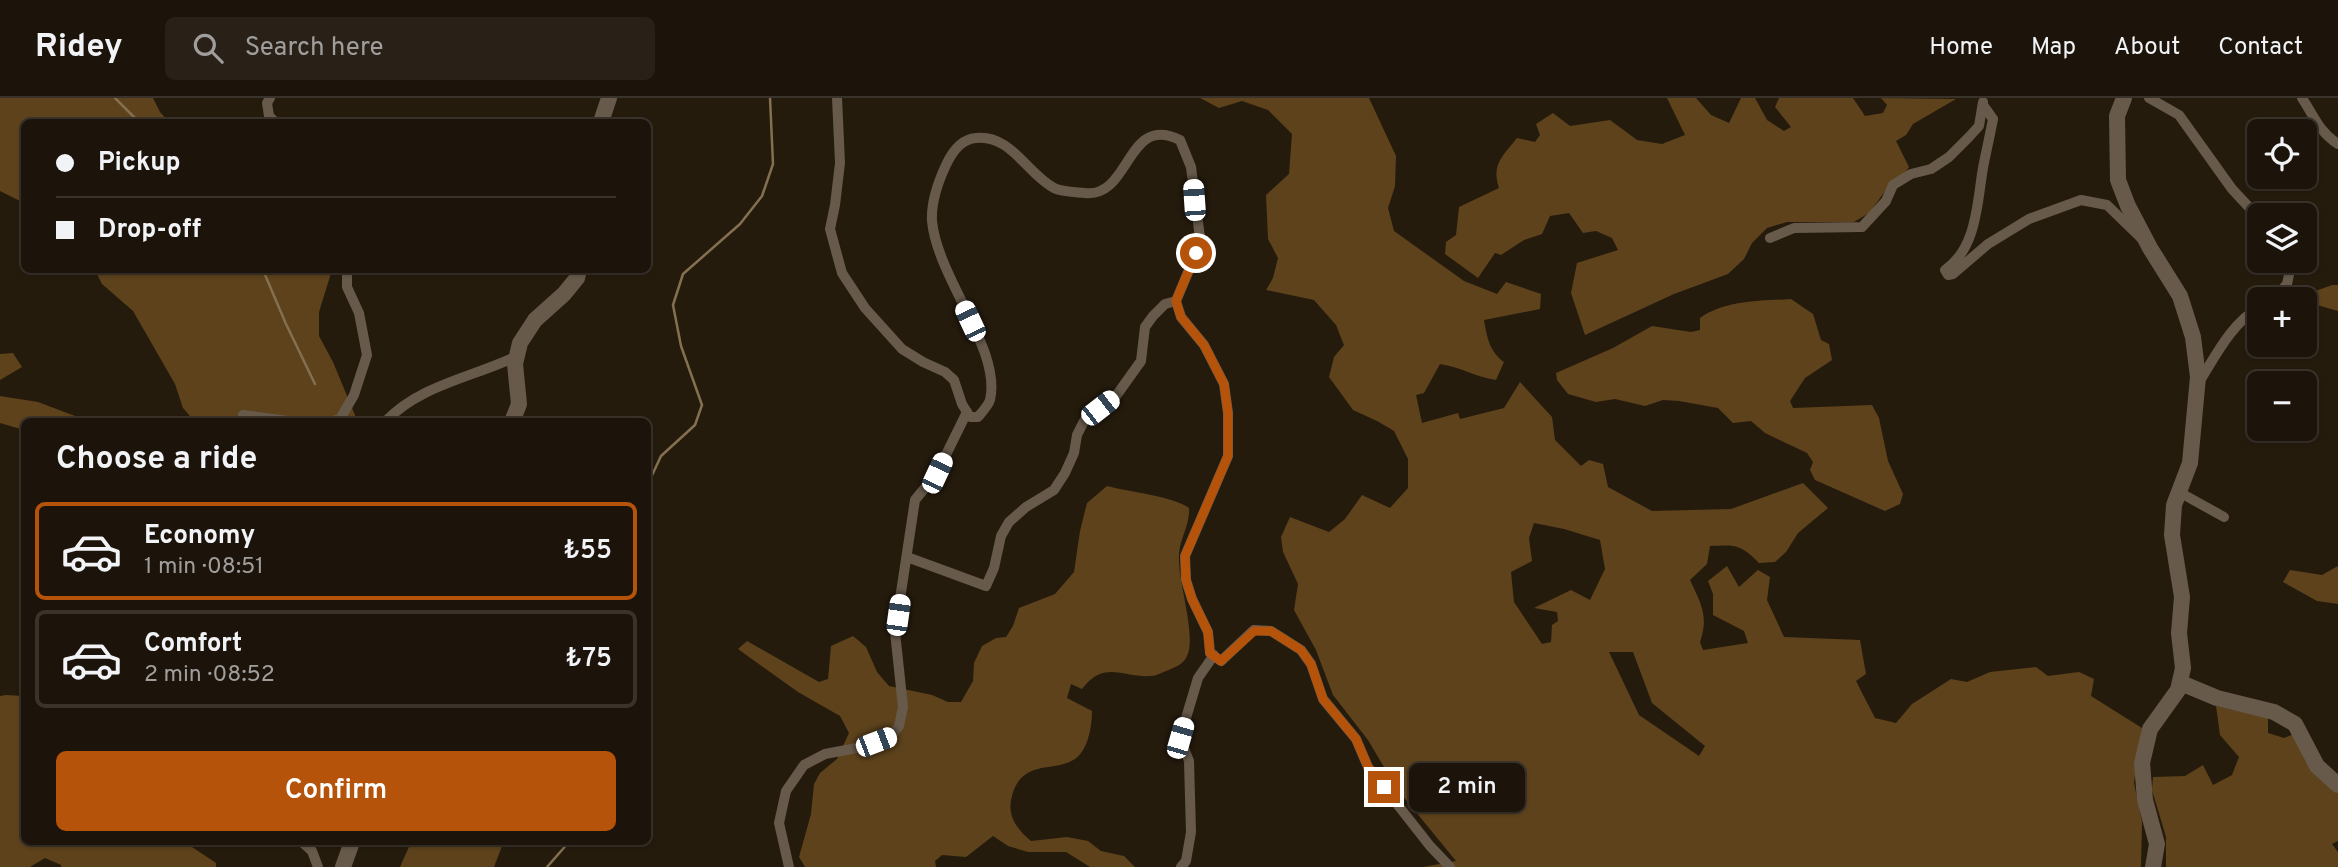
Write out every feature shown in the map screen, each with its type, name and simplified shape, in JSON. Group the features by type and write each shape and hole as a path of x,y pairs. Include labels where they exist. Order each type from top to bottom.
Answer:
{"main road":[{"path":"602,119 609,98"},
{"path":"2124,98 2117,116 2118,180 2150,248 2180,296 2193,337 2197,385 2190,463 2174,505 2172,535 2182,597 2179,633 2183,668 2181,683 2150,729 2142,763 2145,800 2157,844 2153,867"},
{"path":"514,418 519,404 515,364 520,343 535,320 564,294 578,273"},
{"path":"2181,683 2217,698 2274,712 2295,724 2317,766 2338,785"},
{"path":"343,867 351,845"}],"street":[{"path":"270,98 267,103 272,119"},
{"path":"837,98 840,163 830,229 842,273 865,308 902,349 945,372 954,380 970,417 978,417 989,403 992,386 989,361 942,260 932,219 939,180 951,153 974,138 989,138 1001,143 1056,190 1090,194 1101,191 1116,180 1143,141 1153,135 1168,134 1180,140 1191,167 1199,238 1196,253 1176,301 1181,317 1204,345 1224,384 1228,413 1228,456 1185,556 1186,580 1208,632 1210,653 1221,661 1254,631 1271,631 1301,650 1311,664 1323,699 1356,739 1368,767 1430,846 1450,867"},
{"path":"2149,98 2179,115 2225,180 2247,205"},
{"path":"2302,98 2315,122 2338,144"},
{"path":"1982,101 1993,119 1975,222 1961,255 1945,270 1948,275 1988,244 2029,219 2081,200 2108,205 2150,248"},
{"path":"1770,238 1794,228 1862,227 1886,201 1893,185 1911,174 1931,169 1949,157 1979,126 1982,101"},
{"path":"341,418 354,395 367,355 359,313 347,287 347,273"},
{"path":"907,557 986,586 994,568 1001,536 1009,522 1026,507 1054,490 1074,453 1077,435 1084,421 1116,396 1141,361 1145,327 1165,304 1176,301"},
{"path":"2197,385 2232,332 2247,317"},
{"path":"389,418 398,408 442,386 517,356"},
{"path":"789,867 779,823 786,791 804,765 825,754 862,747 891,736 899,726 903,707 895,632 915,500 937,473 967,412"},
{"path":"243,415 266,418"},
{"path":"2179,492 2224,517"},
{"path":"1181,867 1186,861 1191,832 1189,761 1180,738 1198,678 1213,655"},
{"path":"305,845 312,851 318,867"}],"shaded area":[{"path":"0,98 153,98 166,119 21,119 21,202 0,191"},
{"path":"1200,98 1369,98 1396,156 1395,186 1388,208 1394,231 1464,281 1497,294 1506,282 1541,294 1540,309 1484,320 1492,348 1504,362 1496,380 1440,364 1424,393 1416,395 1422,423 1458,413 1460,419 1504,408 1520,382 1552,417 1555,440 1581,466 1589,460 1603,464 1608,487 1652,511 1731,509 1803,483 1828,508 1798,533 1786,552 1775,562 1759,563 1737,547 1710,546 1707,564 1690,580 1704,617 1700,642 1703,650 1748,643 1744,631 1713,615 1713,594 1708,581 1727,566 1739,587 1758,570 1770,577 1767,600 1784,637 1860,640 1866,674 1856,681 1875,718 1896,723 1912,704 1951,679 1967,682 1990,672 2036,667 2048,676 2079,672 2094,679 2091,696 2142,728 2134,783 2142,822 2141,867 1423,867 1456,861 1397,789 1368,740 1333,695 1316,650 1294,610 1298,584 1283,552 1281,537 1290,517 1329,532 1345,519 1362,495 1390,508 1408,488 1408,459 1394,431 1353,410 1329,377 1334,357 1344,345 1336,325 1314,300 1266,290 1273,278 1278,258 1268,239 1266,195 1289,174 1292,134 1268,110 1242,101 1219,108","holes":["1534,523 1600,540 1605,569 1590,600 1571,590 1534,608 1557,612 1558,621 1552,625 1551,642 1542,644 1514,602 1511,572 1532,561 1529,538","1609,652 1633,652 1652,703 1705,746 1699,756 1639,715"]},
{"path":"1667,98 1696,98 1711,115 1729,123 1741,98 1755,98 1767,120 1784,131 1791,127 1775,107 1779,98 1853,98 1865,116 1883,113 1887,105 1881,98 1956,99 1913,124 1906,135 1896,141 1909,167 1889,186 1869,213 1854,222 1787,222 1767,228 1752,243 1744,259 1728,274 1674,294 1585,335 1571,293 1577,263 1618,250 1612,238 1596,231 1583,233 1569,213 1550,216 1542,234 1524,240 1501,255 1495,253 1478,278 1445,254 1446,242 1456,235 1459,207 1499,188 1496,173 1503,155 1517,138 1535,142 1540,135 1536,124 1553,113 1570,126 1610,120 1637,140 1662,144 1685,135"},
{"path":"96,273 331,273 319,312 319,336 356,418 192,418 183,408 175,384 133,311 102,284"},
{"path":"2338,285 2338,311 2317,305 2317,291"},
{"path":"1791,299 1813,314 1821,340 1829,344 1832,360 1805,378 1790,401 1793,408 1872,405 1879,418 1888,461 1903,494 1900,504 1885,511 1815,480 1810,470 1813,462 1807,453 1765,433 1751,421 1733,423 1718,408 1663,400 1645,406 1615,399 1596,402 1568,394 1557,380 1556,373 1613,348 1652,326 1691,332 1700,330 1700,318 1721,308 1744,302"},
{"path":"13,353 22,367 0,380 0,354"},
{"path":"0,396 38,402 75,416 21,418 21,429 0,423"},
{"path":"1107,486 1161,497 1189,508 1179,554 1190,635 1187,656 1178,665 1156,675 1106,672 1090,680 1082,689 1071,684 1067,698 1092,711 1090,733 1084,749 1073,760 1023,776 1016,785 1010,806 1015,823 1031,841 1067,837 1088,841 1101,851 1124,856 1135,867 1090,867 1066,852 1028,852 1008,846 993,836 966,857 942,855 935,861 936,867 805,867 799,857 811,814 814,784 820,773 837,759 849,733 840,716 798,692 738,649 747,641 819,682 828,679 831,646 853,636 866,647 877,672 889,686 932,695 948,702 961,702 973,681 974,663 982,646 996,638 1006,637 1019,608 1055,594 1074,572 1087,503"},
{"path":"2338,566 2338,604 2317,601 2283,582 2290,570 2322,575"},
{"path":"0,696 21,696 21,845 176,845 192,847 216,863 216,867 61,867 45,858 30,867 0,867"},
{"path":"2216,706 2268,718 2268,733 2284,738 2294,734 2306,762 2338,793 2338,841 2332,844 2338,852 2338,867 2166,867 2166,837 2152,790 2153,777 2185,776 2203,765 2213,785 2232,775 2239,757 2220,735"},
{"path":"410,845 502,846 494,867 400,867"}],"waterway":[{"path":"115,98 136,119"},
{"path":"651,478 661,456 695,425 702,405 681,346 673,305 683,274 740,224 762,196 773,164 770,98"},
{"path":"264,273 315,384"},
{"path":"547,867 566,845"}],"route":[{"path":"1196,253 1176,301 1181,317 1204,345 1224,384 1228,413 1228,456 1185,556 1186,580 1208,632 1210,653 1221,661 1254,631 1271,631 1301,650 1311,664 1323,699 1356,739 1368,767 1384,787"}]}
